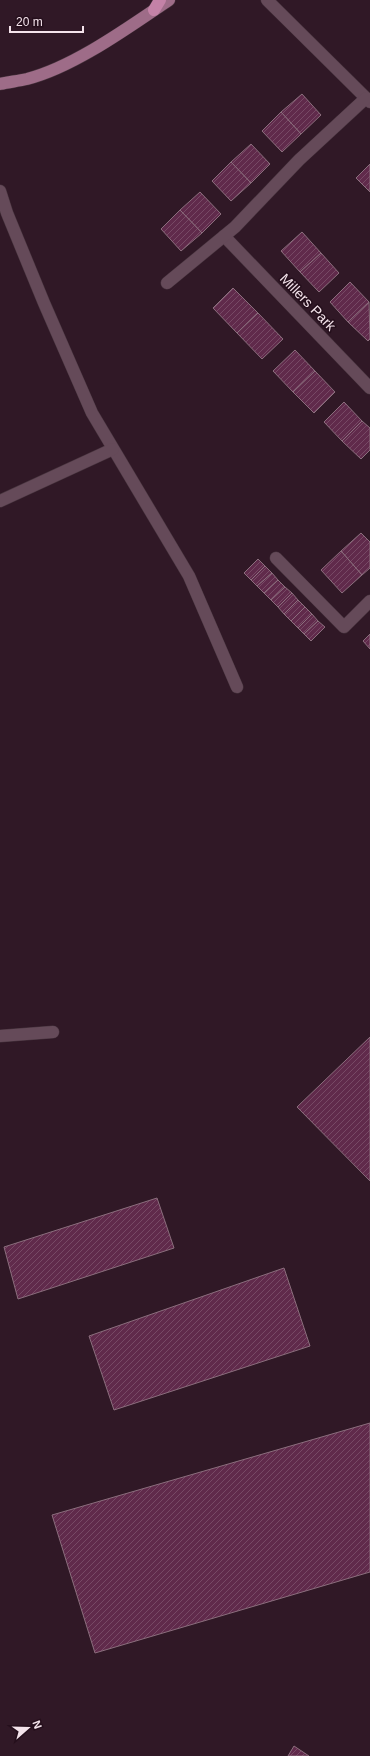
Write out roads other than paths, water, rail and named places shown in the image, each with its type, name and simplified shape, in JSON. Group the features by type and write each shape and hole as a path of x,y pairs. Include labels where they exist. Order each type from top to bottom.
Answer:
{"main road":[{"path":"0,84 28,79 72,60 99,46 157,5 169,0"}],"street":[{"path":"167,283 235,227 298,160 368,100 268,0"},
{"path":"0,191 7,213 44,303 92,413 189,576 237,687"},
{"name":"Millers Park","path":"224,236 370,388"},
{"path":"0,502 113,449"},
{"path":"276,558 344,627 370,600"},
{"path":"0,1036 53,1032"}]}
